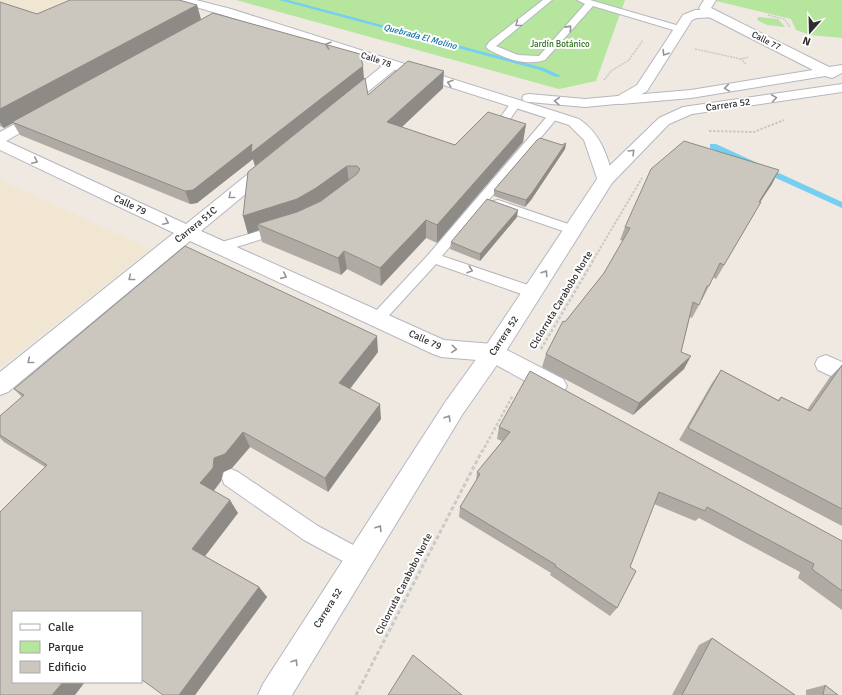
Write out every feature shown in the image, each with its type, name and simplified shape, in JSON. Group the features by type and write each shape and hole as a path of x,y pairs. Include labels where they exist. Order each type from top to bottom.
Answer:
{"street":[{"name":"Calle 78","path":"183,0 227,12 574,122 589,134 596,145 605,180"},
{"name":"Carrera 52","path":"621,100 642,88 687,18 710,7"},
{"name":"Calle 77","path":"710,7 777,46 836,71 842,79"},
{"path":"212,21 227,12"},
{"path":"330,116 392,65"},
{"name":"Carrera 52","path":"479,91 542,100 585,102 621,100 691,94 836,71"},
{"path":"793,78 836,102"},
{"name":"Carrera 52","path":"274,695 454,408 493,353 605,180 664,121 688,110 842,88"},
{"path":"0,138 55,108"},
{"name":"Calle 79","path":"0,144 187,232 441,348 493,353 576,398"},
{"name":"Carrera 51C","path":"0,385 280,156"}],"lane":[{"path":"548,0 492,44 492,47 527,61 542,58 591,3"},
{"path":"581,0 680,29"},
{"path":"516,103 501,126 542,140"},
{"path":"378,318 433,258 483,199 542,140 554,115"},
{"path":"483,199 572,230"},
{"path":"220,247 292,226"},
{"path":"433,258 532,292"},
{"path":"232,478 311,533 359,559"}],"path":[{"path":"765,82 741,60 777,46"},
{"path":"702,130 732,133 754,132 796,114 781,97"},
{"name":"Ciclorruta Carabobo Norte","path":"356,695 494,428 644,176"}],"shaded area":[{"path":"0,0 109,0 0,31"},
{"path":"0,180 151,249 0,367"}],"green space":[{"name":"Jardín Botánico","path":"236,0 625,0 596,81 559,89"},
{"path":"712,0 842,0 842,38 811,35 796,30 791,19"},
{"path":"758,17 778,19 785,27 767,25 757,20"}],"building":[{"path":"70,0 179,0 197,5 0,109 0,2 37,14"},
{"path":"213,13 360,54 363,66 251,153 252,144 193,190 185,191 12,122"},
{"path":"408,61 444,71 387,122 455,145 488,112 526,124 437,225 426,220 380,268 344,251 338,258 257,224 297,212 321,201 357,174 360,169 357,166 347,166 316,188 297,199 243,216 248,172 365,78 368,95"},
{"path":"540,138 562,145 566,143 526,200 494,190 537,140"},
{"path":"684,141 779,170 759,202 761,202 724,265 720,263 709,286 707,286 699,305 693,302 681,352 691,356 639,403 546,354 563,321 565,322 604,273 630,228 625,227 651,169"},
{"path":"487,199 518,210 480,254 451,242"},
{"path":"185,246 377,336 339,383 380,404 325,478 243,432 225,454 214,458 213,468 200,483 230,500 192,549 259,587 179,695 163,695 142,680 142,611 12,611 12,683 62,683 52,695 0,695 0,512 47,465 0,435 0,416 24,395 14,389"},
{"path":"842,365 842,509 688,428 721,370 779,401 781,397 810,411"},
{"path":"530,371 842,541 842,591 812,569 814,564 707,507 705,511 659,492 630,567 636,571 617,608 555,566 556,565 460,507 480,474 477,472 510,432 499,427"},
{"path":"712,638 795,695 682,695"},
{"path":"413,655 462,695 388,695"},
{"path":"825,685 838,695 823,695"}],"waterway":[{"name":"Quebrada El Molino","path":"282,0 542,69 558,76"},
{"name":"Quebrada El Molino","path":"713,146 842,205"}]}
